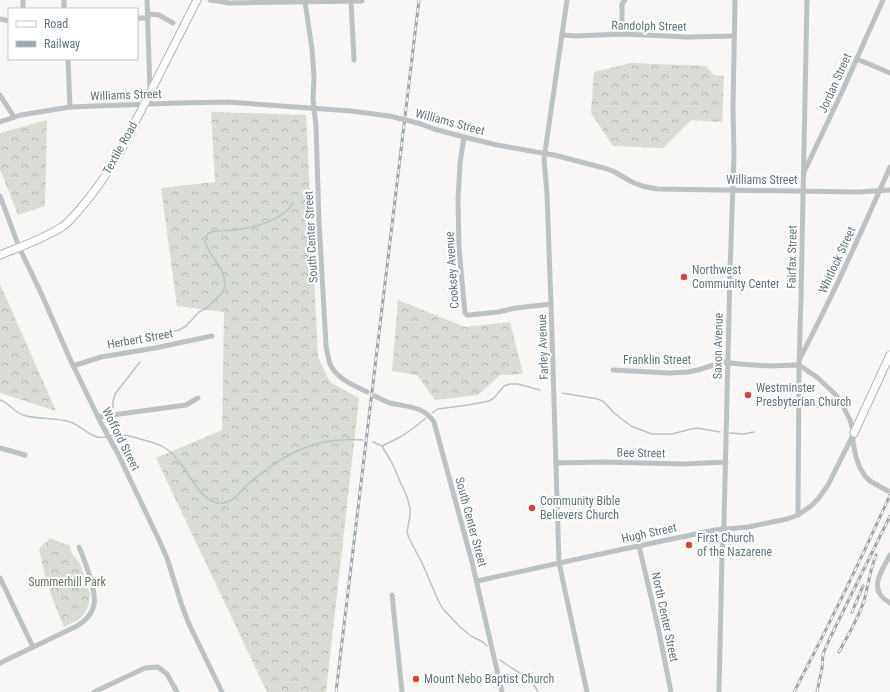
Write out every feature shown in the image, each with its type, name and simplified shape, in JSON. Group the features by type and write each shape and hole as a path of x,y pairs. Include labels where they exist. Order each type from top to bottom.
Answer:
{"street":[{"path":"147,0 150,93"},
{"name":"Textile Road","path":"0,255 44,237 62,227 80,209 95,190 115,161 197,0"},
{"path":"210,0 229,3 362,1"},
{"name":"Farley Avenue","path":"567,0 544,159 551,304 559,563 587,692"},
{"path":"622,34 622,4 625,0"},
{"name":"Saxon Avenue","path":"719,692 734,155 733,107 735,0"},
{"name":"Fairfax Street","path":"798,515 799,363 807,0"},
{"name":"Jordan Street","path":"804,173 883,0"},
{"path":"351,1 354,60"},
{"name":"South Center Street","path":"304,2 312,49 314,77 313,99 316,126 325,336 330,363 339,376 367,392"},
{"path":"138,18 159,15 173,23"},
{"name":"Randolph Street","path":"562,35 576,36 622,34 687,37 734,36"},
{"path":"857,59 890,74"},
{"path":"68,60 70,107"},
{"path":"0,95 14,117"},
{"name":"Williams Street","path":"0,122 35,112 70,107 144,104 227,102 351,111 389,116 464,137 544,153 608,170 632,182 649,188 858,192 890,190"},
{"name":"Cooksey Avenue","path":"464,137 460,164 458,200 459,249 464,313 469,315 551,304"},
{"name":"Whitlock Street","path":"799,363 890,167"},
{"name":"Wofford Street","path":"0,196 19,247 73,366 160,542 167,558 182,606 222,692"},
{"name":"Herbert Street","path":"73,366 101,357 212,336"},
{"path":"888,491 870,481 862,472 856,457 853,442 854,433 890,355"},
{"name":"Franklin Street","path":"613,370 669,373 698,370 721,362 769,366 799,363"},
{"path":"799,363 836,395 846,411 854,433"},
{"name":"South Center Street","path":"375,396 391,403 420,410 429,416 434,422 476,581 502,692"},
{"path":"98,417 186,405 198,398"},
{"name":"Hugh Street","path":"476,581 714,530 748,527 787,519 798,515 811,506 828,485 854,433"},
{"path":"0,448 25,455"},
{"name":"Bee Street","path":"556,463 603,462 684,464 726,462"},
{"name":"North Center Street","path":"639,546 658,627 670,692"},
{"path":"0,663 33,648 86,620 92,610 95,600 94,588 80,547"},
{"path":"890,555 881,572 877,584 880,595 890,602"},
{"path":"0,578 33,648"},
{"path":"392,595 402,692"},
{"path":"94,692 145,668 158,667 167,674 177,692"}],"green space":[{"path":"631,63 706,66 714,75 724,76 722,122 691,120 663,148 613,146 591,113 594,72"},
{"path":"211,112 306,115 318,357 330,382 359,398 326,692 267,692 156,458 222,430 224,312 177,306 161,188 215,182"},
{"path":"47,120 45,206 18,215 0,169 0,133"},
{"path":"0,284 56,411 0,393"},
{"path":"398,300 465,327 510,322 523,374 500,375 478,395 435,400 417,375 392,371"},
{"name":"Summerhill Park","path":"50,538 70,546 71,553 80,563 90,594 89,604 84,614 78,620 64,627 49,589 39,549"}],"waterway":[{"path":"163,338 168,333 186,326 199,312 208,307 222,293 225,286 224,278 221,269 205,243 208,233 241,229 262,224 280,216 293,203"},
{"path":"113,408 115,394 140,362"},
{"path":"432,413 438,409 489,401 494,398 504,386 510,384 518,384 540,390"},
{"path":"562,393 598,399 604,402 614,413 631,426 652,434 672,434 697,428 720,432"},
{"path":"0,400 23,415 35,418 64,420 74,423 94,436 106,437"},
{"path":"113,418 117,434"},
{"path":"373,442 382,446 402,436 426,418"},
{"path":"730,433 744,434 754,432"},
{"path":"110,436 128,436 153,442 162,446 177,459 200,492 217,503 224,503 232,500 247,485 265,471 297,451 329,441 346,439 363,440"},
{"path":"382,446 392,463 407,497 410,508 407,532 438,600 443,609 460,627 487,646"},
{"path":"500,660 526,677 535,686 538,692"}],"railway":[{"path":"336,692 419,0"},
{"path":"794,692 844,594 890,495"},
{"path":"817,692 823,654 890,516"},
{"path":"839,652 862,608 876,555"},
{"path":"852,612 863,586"}],"place":[{"name":"Northwest Community Center","path":"684,277"},
{"name":"Westminster Presbyterian Church","path":"748,395"},
{"name":"Community Bible Believers Church","path":"532,508"},
{"name":"First Church of the Nazarene","path":"689,545"},
{"name":"Mount Nebo Baptist Church","path":"416,679"}]}
